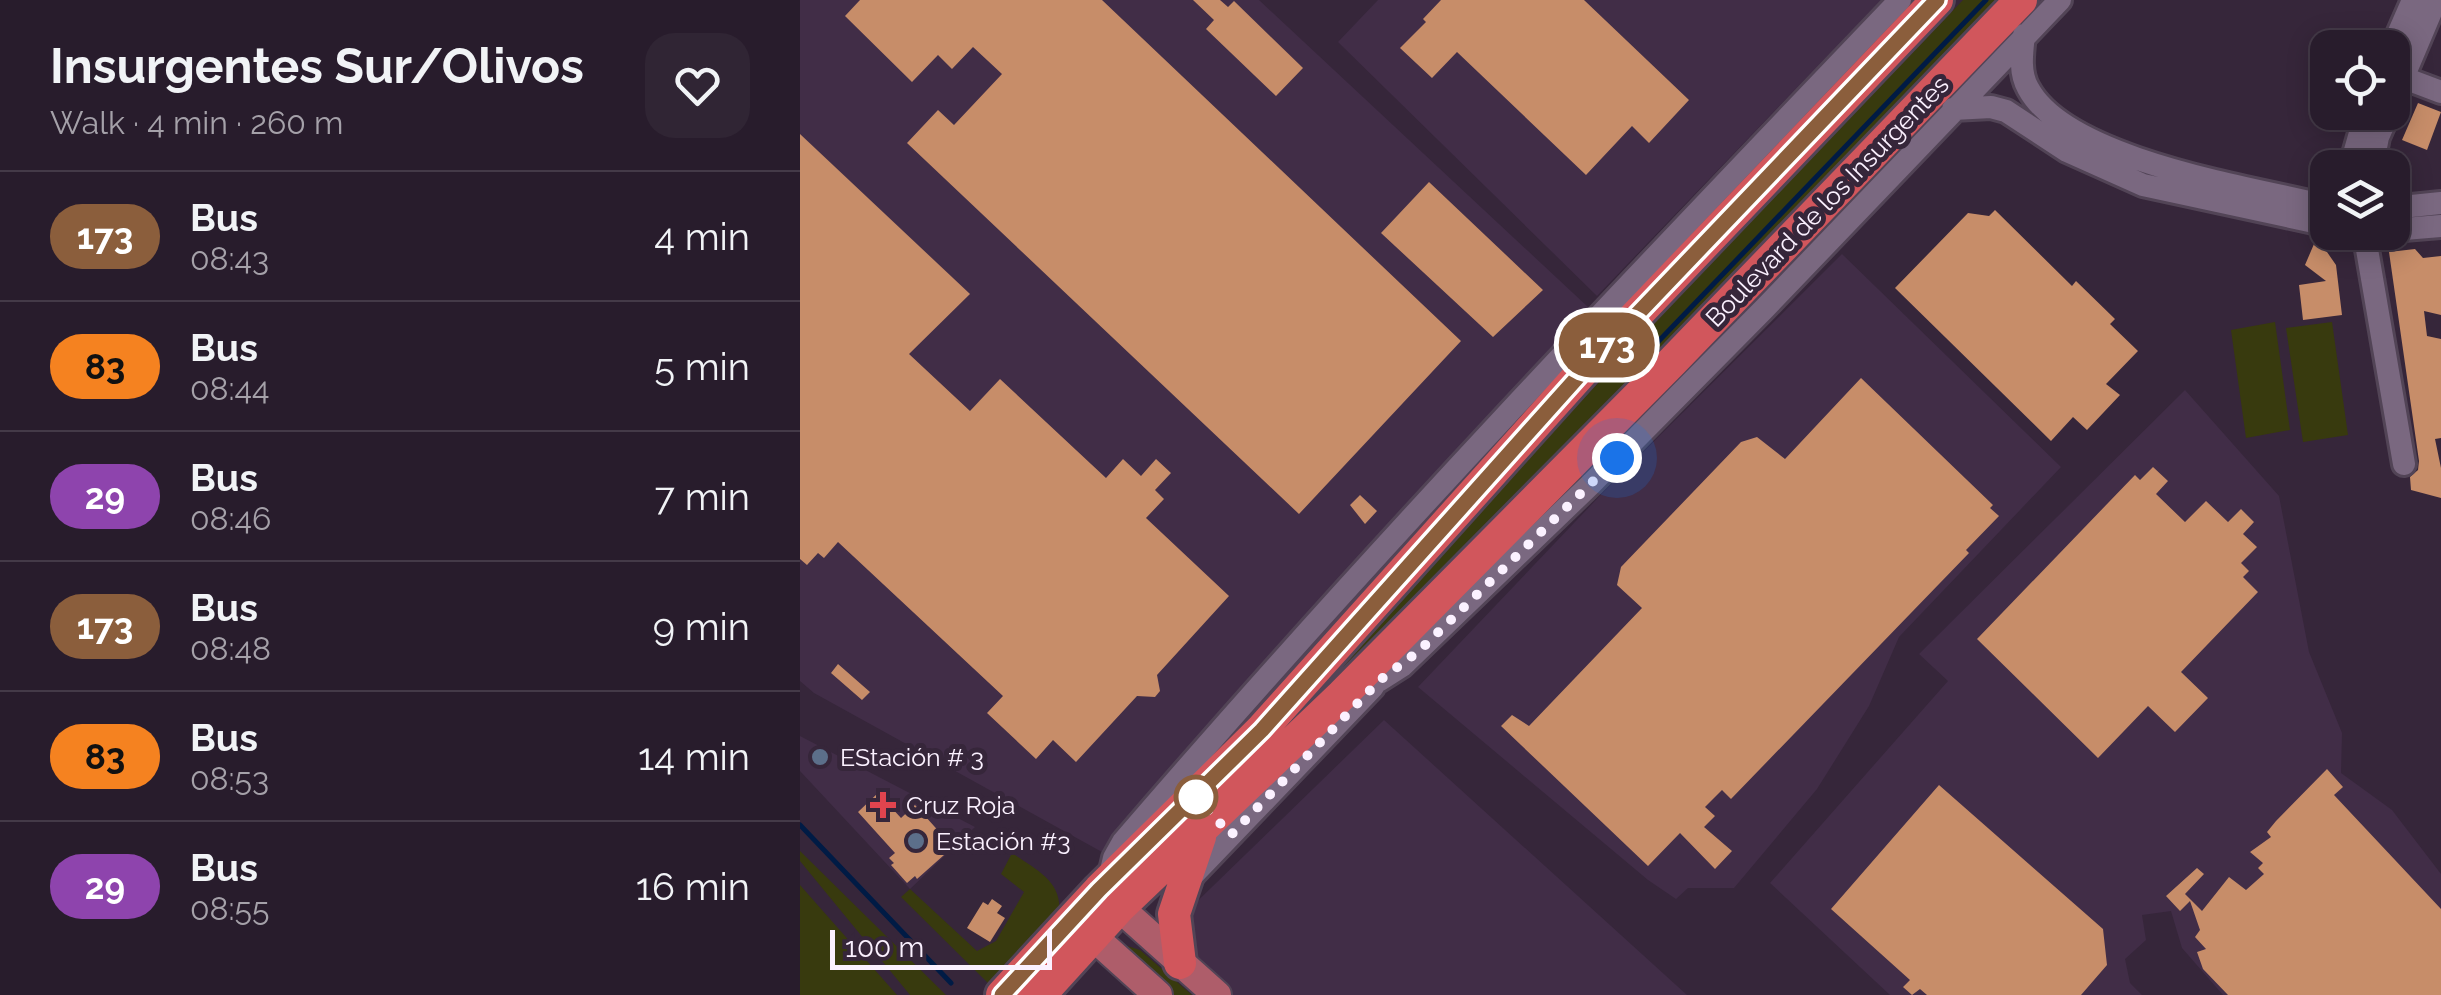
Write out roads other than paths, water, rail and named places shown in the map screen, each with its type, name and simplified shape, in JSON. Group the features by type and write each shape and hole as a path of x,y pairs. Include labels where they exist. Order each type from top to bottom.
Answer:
{"highway":[{"name":"Boulevard de los Insurgentes","path":"1040,995 1109,893 1262,730 1584,370 1937,0"},
{"name":"Boulevard de los Insurgentes","path":"1109,893 1204,827 1342,695 1685,349 2021,0"},
{"path":"1180,962 1174,914 1204,827"},
{"name":"Boulevard de los Insurgentes","path":"1002,995 1083,928"}],"main road":[{"path":"1109,893 1218,995"},
{"path":"1083,928 1158,995"}],"street":[{"path":"1109,893 1114,858 1123,842 1368,566 1900,0"},
{"path":"1182,886 1380,680 1419,651 1766,308 2060,0"},
{"path":"2400,30 2412,0"},
{"path":"2410,63 2436,0"},
{"path":"2024,35 2021,62 2026,85 2039,104 2078,133 2122,154 2310,220"},
{"path":"2410,80 2441,92"},
{"path":"1954,109 1990,107 2006,111 2067,151 2119,177 2310,204"},
{"path":"2410,206 2441,203"},
{"path":"2410,229 2441,226"},
{"path":"2367,250 2404,464"},
{"path":"1342,695 1380,680"}],"waterway":[{"path":"1618,367 1654,346 1986,0"},
{"path":"800,825 951,983"}],"place":[{"name":"EStación # 3","path":"820,757"},
{"name":"Cruz Roja","path":"883,805"},
{"name":"Estación #3","path":"916,841"}]}
